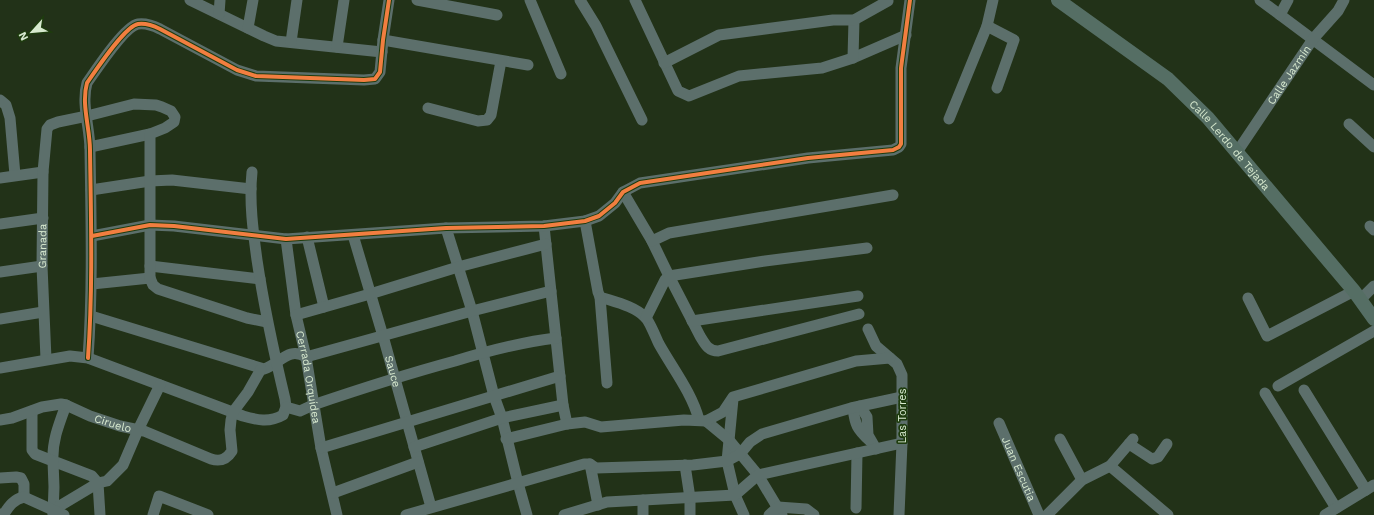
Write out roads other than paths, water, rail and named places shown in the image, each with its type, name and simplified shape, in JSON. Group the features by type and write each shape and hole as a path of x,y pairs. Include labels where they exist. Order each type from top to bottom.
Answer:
{"main road":[{"name":"Calle Lerdo de Tejada","path":"1058,0 1168,79 1208,118 1358,295 1374,319"}],"street":[{"path":"190,0 264,36 276,40 382,52"},
{"path":"219,14 220,0"},
{"path":"248,28 253,0"},
{"path":"291,42 298,0"},
{"path":"337,47 344,0"},
{"path":"88,358 91,316 92,236 90,147 85,98 87,83 119,39 132,27 138,24 155,26 237,70 256,76 364,80 375,79 380,72 389,0"},
{"path":"417,0 497,15"},
{"path":"530,0 561,74"},
{"path":"580,0 596,26 642,120"},
{"path":"635,0 678,91 689,96 739,76 822,68 853,58 906,35"},
{"path":"664,64 719,35 833,20 854,20 889,0"},
{"path":"92,236 150,225 286,239 446,228 544,226 585,221 599,216 615,203 623,192 640,183 808,158 893,150 901,144 901,68 910,0"},
{"path":"949,119 987,26 993,0"},
{"path":"1260,0 1374,84"},
{"path":"1280,15 1288,0"},
{"name":"Calle Jazmín","path":"1237,152 1313,39 1338,11 1344,0"},
{"path":"853,58 854,20"},
{"path":"987,26 1014,40 997,88"},
{"path":"383,40 528,66"},
{"path":"428,108 478,121 487,120 491,115 501,61"},
{"path":"0,100 6,106 10,118 15,175"},
{"path":"87,116 134,104 156,105 168,109 174,113 175,117 174,122 165,128 150,134 90,147"},
{"name":"Granada","path":"46,360 42,266 45,132 50,125 87,116"},
{"path":"1349,124 1374,146"},
{"path":"150,134 150,278 153,285 158,289 247,318 267,322"},
{"path":"0,178 43,172"},
{"path":"0,368 70,356 88,358 255,419 277,419 283,415 286,408 267,322 254,235 250,189 252,172"},
{"path":"91,190 150,180 172,180 250,189"},
{"path":"623,192 652,240 705,346 712,351 718,351 859,314"},
{"path":"652,240 669,233 893,195"},
{"path":"0,224 43,218"},
{"path":"585,221 596,284 600,297 607,384"},
{"path":"544,226 563,404 567,424"},
{"path":"446,228 472,311 527,515"},
{"name":"Sauce","path":"352,235 383,336 414,447 426,511"},
{"path":"307,238 324,307"},
{"name":"Cerrada Orquídea","path":"286,239 296,315 306,357 321,448 337,515"},
{"path":"296,315 458,267 546,244"},
{"path":"646,318 660,289 669,276 766,261 867,248"},
{"path":"0,272 42,266"},
{"path":"150,266 260,279"},
{"path":"92,284 150,278"},
{"path":"1248,298 1268,336 1358,295 1374,286"},
{"path":"91,316 261,369 268,368 285,356 293,353 306,357 472,311 551,291"},
{"path":"692,321 858,296"},
{"path":"600,297 634,310 646,318 667,359 686,388 702,421 729,440 758,474 780,511"},
{"path":"0,319 43,312"},
{"name":"Las Torres","path":"868,329 876,346 897,364 902,375 900,515"},
{"path":"1278,386 1374,331"},
{"path":"286,408 300,411 313,405 394,378 483,353 532,341 556,338"},
{"path":"506,439 567,424 585,422 601,427 684,420 702,421 723,412 733,397 856,361 890,358"},
{"path":"233,412 248,392 261,369"},
{"path":"321,448 560,376"},
{"path":"53,513 98,483 107,481 123,465 160,385"},
{"path":"1304,390 1370,488 1325,515"},
{"path":"1265,393 1336,508"},
{"path":"406,515 426,511 584,464 590,464 596,468 685,465 727,461 740,454 750,442 762,434 902,396"},
{"path":"733,397 727,461 735,495 744,515"},
{"name":"Ciruelo","path":"0,420 12,418 56,404 66,406 120,426 138,430 218,460 224,459 232,451 230,430 233,412"},
{"path":"414,447 502,418 563,404"},
{"path":"53,513 53,452 55,437 66,406"},
{"path":"857,407 854,420 858,430 873,445"},
{"path":"32,411 32,450 36,454 92,476 98,483 100,515"},
{"name":"Juan Escutia","path":"999,423 1039,515"},
{"path":"1060,439 1082,480"},
{"path":"1047,515 1082,480 1110,466 1131,442 1152,459 1158,457 1167,444"},
{"path":"564,515 607,502 735,495 758,474 857,453 873,445 902,443"},
{"path":"856,508 857,453"},
{"path":"333,494 418,462"},
{"path":"590,464 598,505"},
{"path":"685,465 690,498 690,515"},
{"path":"1110,466 1168,515"},
{"path":"0,478 21,478 25,488 24,497"},
{"path":"153,515 159,496 208,515"},
{"path":"3,514 13,502 24,497 53,513 64,515"},
{"path":"643,500 643,515"},
{"path":"769,515 780,511 806,509 814,515"}]}
